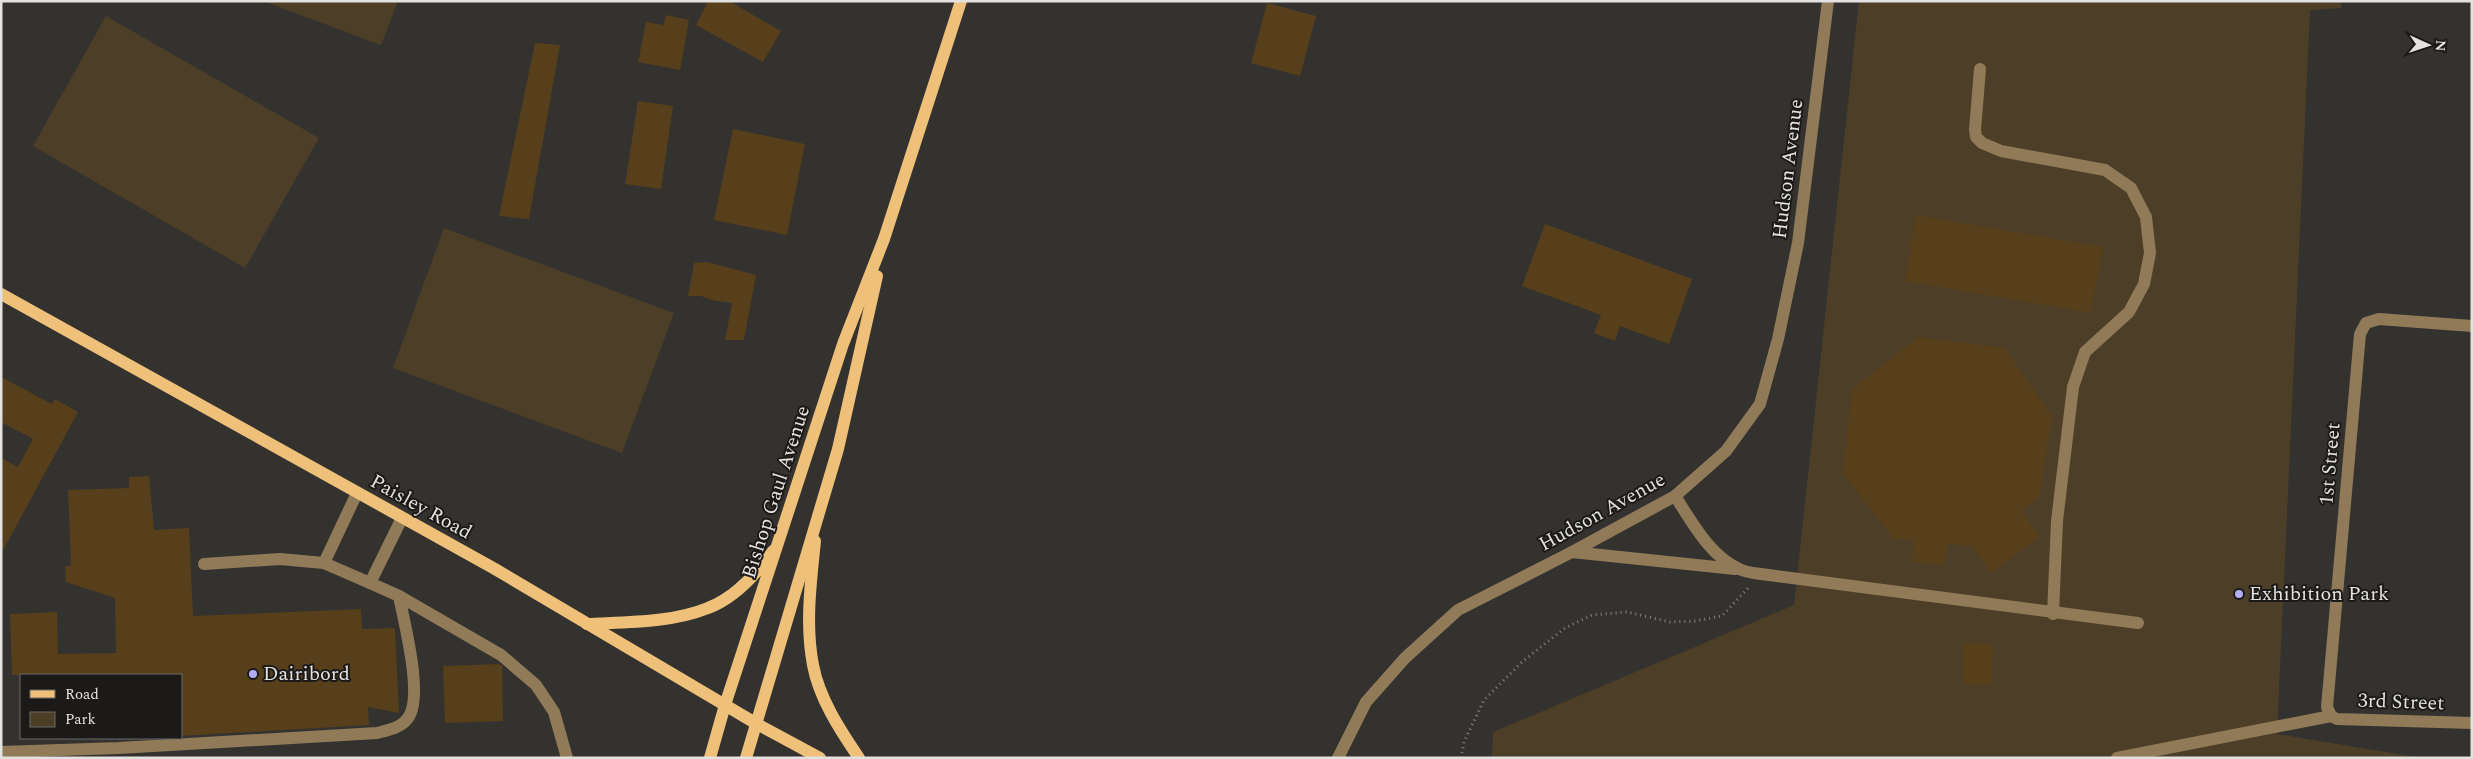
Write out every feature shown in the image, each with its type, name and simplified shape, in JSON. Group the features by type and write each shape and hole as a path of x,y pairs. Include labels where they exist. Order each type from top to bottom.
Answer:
{"main road":[{"name":"Bishop Gaul Avenue","path":"710,758 725,705 780,542 843,344 884,239 961,1"},
{"name":"Bishop Gaul Avenue","path":"746,758 846,415 884,239"},
{"name":"Paisley Road","path":"1,294 402,518 588,624 757,724 820,758"},
{"path":"819,506 809,594 813,665 825,700 839,728 859,758"},
{"path":"588,624 650,620 710,608 746,582 759,570 780,542"}],"street":[{"name":"Hudson Avenue","path":"1338,758 1366,702 1404,658 1458,610 1572,552 1675,496 1726,451 1760,404 1778,339 1798,243 1828,1"},
{"path":"1980,69 1975,130 1976,137 1982,143 2001,151 2105,170 2131,188 2146,217 2150,253 2144,284 2129,312 2085,352 2073,387 2056,521 2053,614"},
{"name":"1st Street","path":"2331,716 2327,707 2360,334 2366,323 2379,319 2472,326"},
{"path":"324,563 356,493"},
{"path":"1675,496 1709,546 1724,560 1740,570"},
{"path":"370,583 402,518"},
{"path":"1572,552 1740,570 2053,614 2138,624"},
{"path":"204,564 280,559 324,563 399,596 501,655 536,685 554,712 567,758"},
{"path":"1,752 119,748 377,733 397,728 409,718 414,699 412,661 399,596"},
{"name":"3rd Street","path":"2117,758 2331,716 2337,719 2472,723"}],"path":[{"path":"1461,758 1464,742 1484,700 1522,662 1565,628 1592,615 1627,612 1670,622 1695,621 1722,616 1762,574"}],"green space":[{"path":"263,1 398,1 381,45"},
{"path":"1859,1 2341,1 2341,8 2310,10 2277,734 2422,758 1492,758 1493,732 1794,605"},
{"path":"106,16 319,138 245,268 33,146"},
{"path":"444,228 674,313 622,453 393,368"}],"building":[{"path":"708,1 729,1 781,31 763,62 696,25"},
{"path":"1267,3 1316,16 1300,76 1251,63"},
{"path":"666,15 689,20 680,70 638,62 646,22 664,25"},
{"path":"535,43 560,45 529,219 499,216"},
{"path":"638,101 673,106 661,189 625,184"},
{"path":"733,129 805,144 787,235 714,220"},
{"path":"1916,215 2103,247 2091,313 1905,281"},
{"path":"1545,224 1692,279 1669,344 1620,326 1615,341 1594,333 1601,315 1522,286"},
{"path":"707,262 756,275 744,340 725,340 732,303 701,296 688,296 694,263"},
{"path":"1919,337 2005,348 2052,416 2039,498 2021,511 2040,537 1991,573 1973,546 1947,544 1945,565 1912,562 1914,540 1893,538 1843,473 1852,389"},
{"path":"1,377 52,404 55,399 78,412 1,554 1,458 18,467 33,439 1,422"},
{"path":"149,476 154,530 189,528 193,616 361,609 362,629 395,628 399,713 368,707 369,725 182,736 182,674 12,675 10,614 57,612 58,654 116,653 115,598 66,582 65,566 71,566 68,490 129,488 129,477"},
{"path":"1963,643 1993,644 1992,685 1963,684"},
{"path":"499,664 502,666 503,721 445,723 443,666"}],"place":[{"name":"Exhibition Park","path":"2239,594"},
{"name":"Dairibord","path":"253,674"}]}
